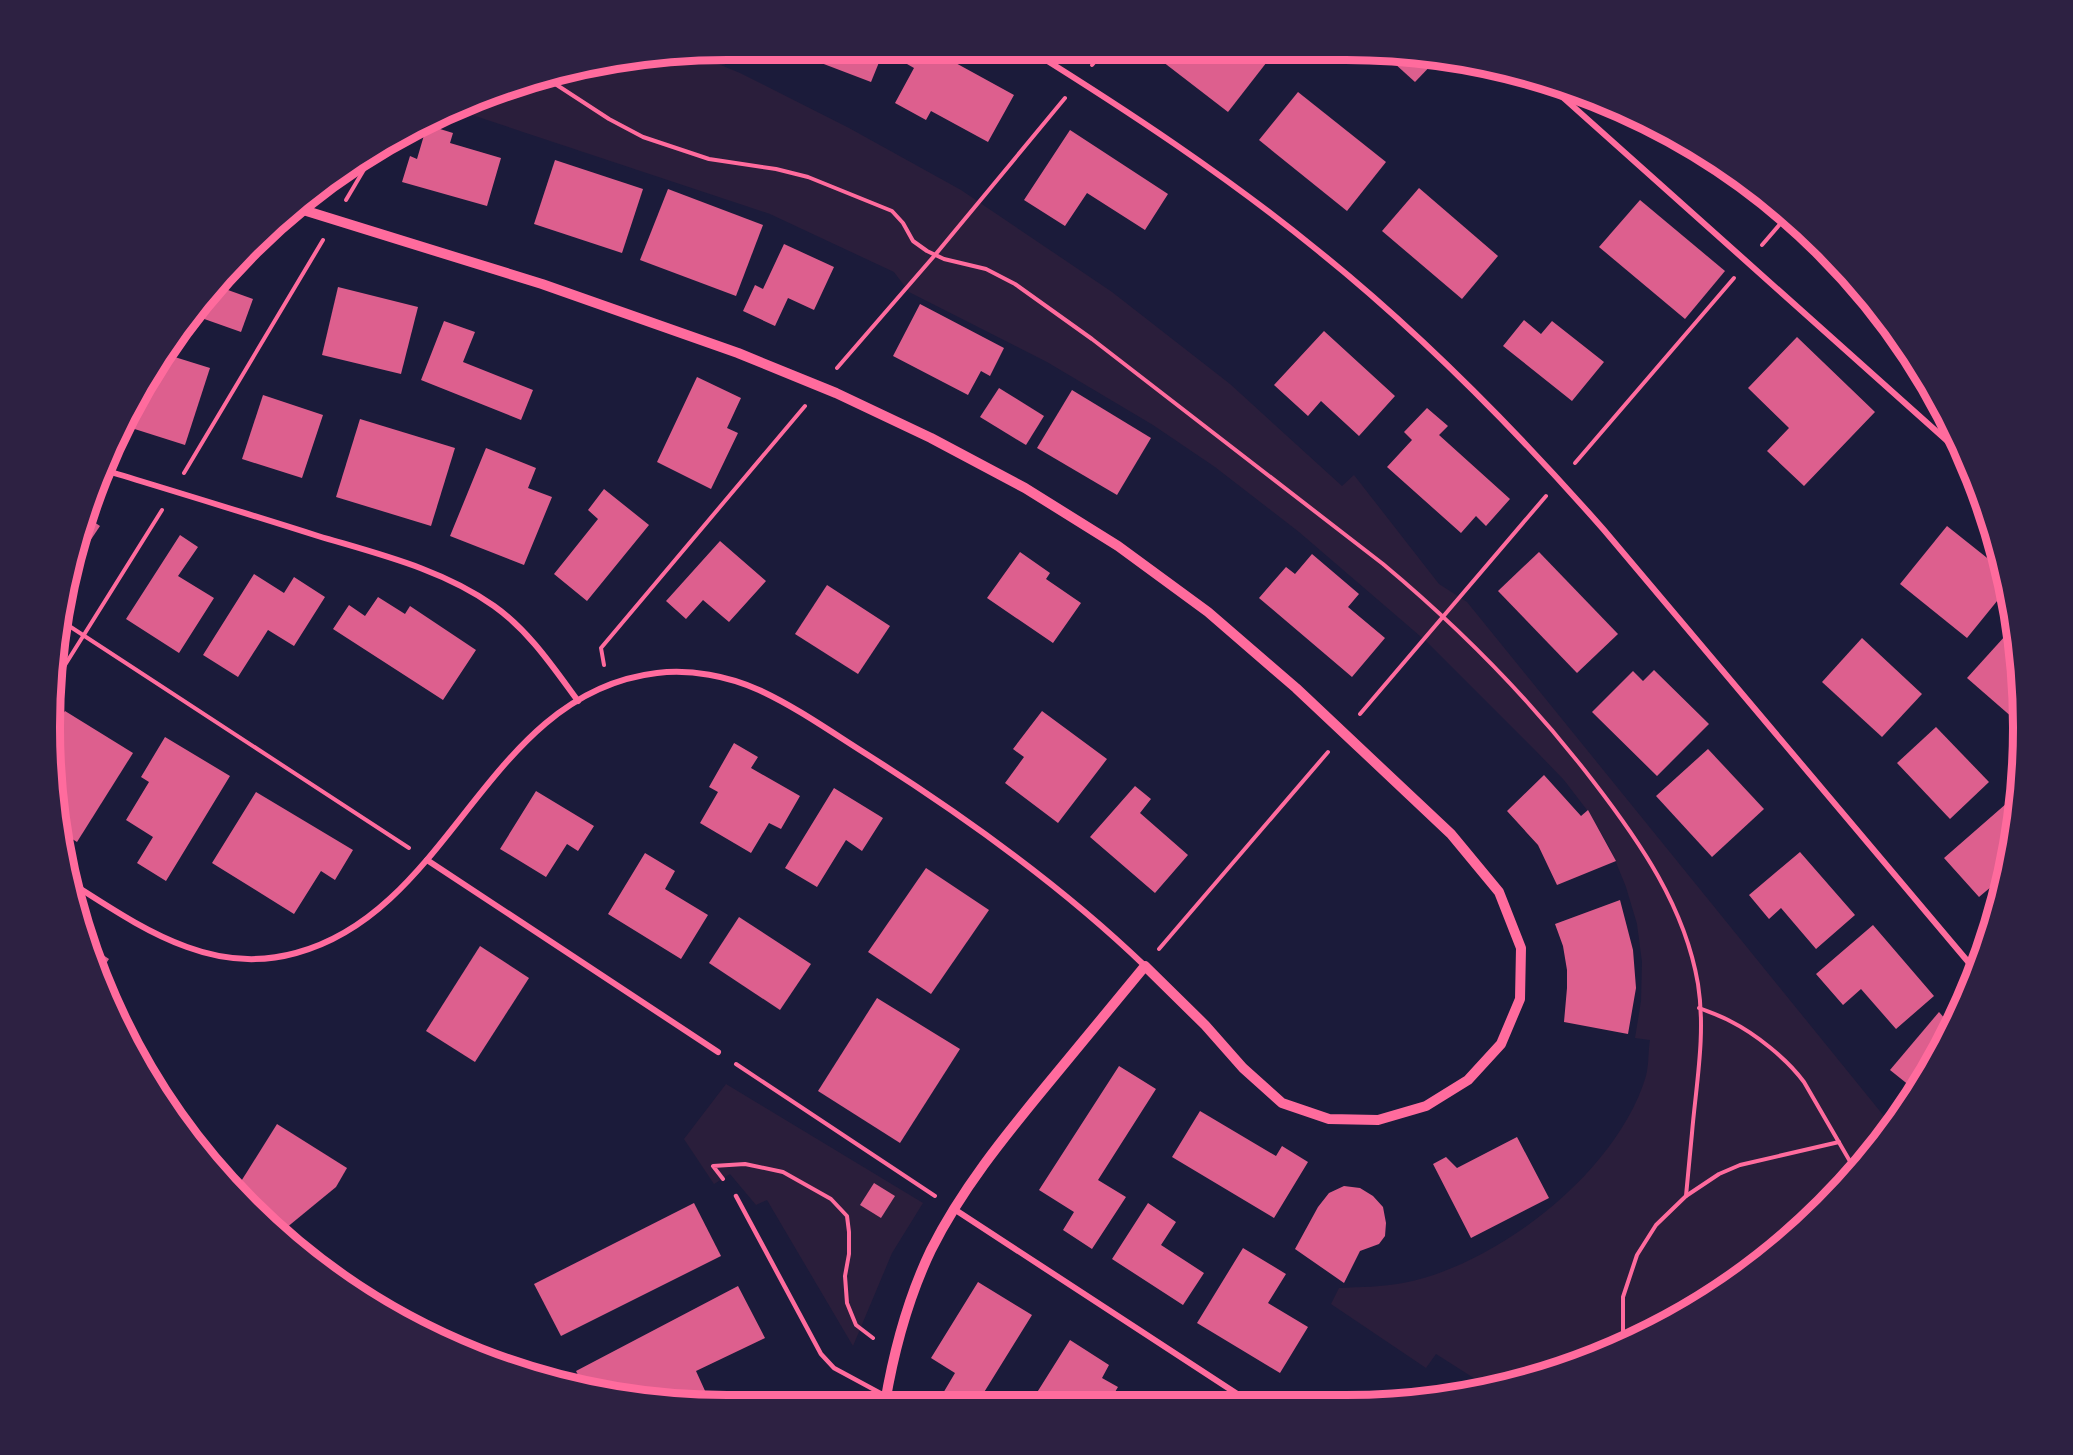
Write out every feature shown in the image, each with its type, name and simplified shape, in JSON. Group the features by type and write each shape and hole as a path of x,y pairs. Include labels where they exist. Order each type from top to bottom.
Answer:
{"street":[{"path":"1046,60 1174,142 1247,195 1316,249 1441,358 1560,480 1970,964"},
{"path":"1561,95 1949,442"},
{"path":"80,889 138,924 189,948 221,956 253,959 284,956 314,948 344,935 393,897 427,860 497,771 546,723 578,701 629,678 659,672 691,672 724,678 758,690 793,708 878,761 983,833 1077,905 1145,966 1205,1025 1243,1068 1282,1103 1329,1119 1378,1120 1426,1106 1468,1080 1501,1044 1520,999 1521,948 1499,892 1451,834 1296,688 1208,612 1118,546 1015,483 931,438 821,387 738,353 542,284 305,211"},
{"path":"111,472 405,562 455,582 496,607 512,621 541,651 578,701"},
{"path":"427,860 718,1052"},
{"path":"887,1395 894,1355 910,1300 931,1251 954,1209 1010,1131 1145,966"},
{"path":"954,1209 1239,1395"}],"lane":[{"path":"736,1196 821,1354 834,1368 878,1395"}],"path":[{"path":"608,686 601,648 1097,60"},
{"path":"554,83 609,119 643,136 709,159 776,169 808,177 892,211 914,241 935,255 986,269 1015,284 1092,339 1383,564 1443,616 1495,666 1572,754 1634,836 1658,874 1691,951 1698,987 1700,1028 1698,1083 1686,1196"},
{"path":"63,669 174,491 366,167"},
{"path":"1145,966 1781,222"},
{"path":"68,625 427,860"},
{"path":"1699,1008 1730,1021 1756,1038 1794,1069 1804,1082 1851,1163"},
{"path":"718,1052 954,1209"},
{"path":"1623,1334 1623,1297 1637,1255 1656,1225 1686,1196 1719,1174 1740,1165 1839,1142"},
{"path":"736,1196 713,1166 745,1164 783,1172 831,1199 847,1216 849,1254 844,1276 847,1303 856,1325 894,1355"}],"shaded area":[{"path":"710,60 740,73 849,128 961,190 1112,292 1230,384 1342,486 1354,475 1439,584 1467,602 1886,1119 1847,1168 1786,1229 1752,1257 1679,1306 1601,1344 1560,1360 1518,1372 1479,1381 1436,1354 1426,1368 1331,1304 1339,1288 1403,1283 1440,1273 1477,1256 1514,1235 1550,1208 1582,1178 1610,1146 1631,1111 1646,1076 1650,1040 1635,1038 1641,1001 1642,962 1637,924 1626,887 1611,850 1590,814 1564,780 1427,642 1299,532 1215,467 1153,425 1047,362 909,292 894,272 770,214 467,113 513,95 597,73 684,61"},
{"path":"726,1084 923,1203 892,1253 853,1346 767,1200 756,1205 730,1174 714,1184 684,1139"}],"building":[{"path":"813,60 880,60 871,82"},
{"path":"909,60 950,60 1014,95 988,142 931,111 926,120 895,103 914,68 907,64"},
{"path":"1160,60 1268,60 1228,112"},
{"path":"1392,61 1431,66 1415,82"},
{"path":"1298,92 1386,162 1347,211 1259,140"},
{"path":"435,128 453,133 450,143 501,158 487,206 402,182 410,156 417,159 425,133"},
{"path":"1070,130 1168,194 1145,230 1087,193 1065,226 1024,200"},
{"path":"555,160 643,189 622,253 534,224"},
{"path":"1419,188 1498,256 1462,299 1382,231"},
{"path":"668,189 763,225 736,296 640,260"},
{"path":"1640,200 1725,271 1685,319 1599,247"},
{"path":"784,244 834,267 814,310 788,298 775,326 743,311 755,285 763,289"},
{"path":"338,287 418,307 401,374 322,355"},
{"path":"225,289 253,299 241,332 201,318"},
{"path":"920,304 1004,348 990,376 981,371 968,395 893,356"},
{"path":"1524,320 1541,334 1552,321 1604,362 1572,401 1503,346"},
{"path":"444,321 475,332 463,362 533,390 521,420 421,380"},
{"path":"1324,331 1395,396 1359,436 1321,401 1308,416 1274,385"},
{"path":"1797,337 1875,412 1804,486 1767,451 1789,428 1748,388"},
{"path":"172,356 210,368 185,445 131,428"},
{"path":"697,377 741,398 727,428 738,433 711,489 657,462"},
{"path":"999,388 1044,416 1026,445 980,417"},
{"path":"1072,390 1151,438 1117,495 1037,448"},
{"path":"263,395 323,415 302,478 242,459"},
{"path":"1427,408 1448,426 1439,435 1510,499 1486,526 1476,516 1461,533 1387,467 1412,440 1404,432"},
{"path":"360,419 455,448 431,526 336,497"},
{"path":"486,448 536,468 528,488 552,497 524,565 450,536"},
{"path":"604,489 649,525 587,601 554,574 598,519 588,510"},
{"path":"93,521 100,526 85,549"},
{"path":"1947,526 1992,561 2000,597 1967,638 1900,584"},
{"path":"180,535 198,547 178,576 214,598 179,653 126,619"},
{"path":"720,541 766,581 729,622 703,600 686,619 666,601"},
{"path":"1020,552 1050,573 1046,579 1081,603 1053,643 987,598"},
{"path":"1539,552 1618,634 1577,673 1498,591"},
{"path":"1312,554 1359,594 1348,607 1385,638 1352,677 1259,598 1286,567 1295,574"},
{"path":"254,574 284,593 294,577 325,597 294,646 268,630 238,677 203,655"},
{"path":"827,585 890,626 858,674 795,634"},
{"path":"378,597 405,614 410,606 476,650 443,700 333,629 349,605 365,616"},
{"path":"2006,635 2012,684 2013,718 1967,678"},
{"path":"1862,638 1922,694 1882,737 1822,682"},
{"path":"1654,670 1709,724 1657,776 1592,712 1633,671 1643,681"},
{"path":"65,711 133,753 77,842 70,837 66,815 61,771 60,718"},
{"path":"1042,711 1107,759 1058,823 1005,783 1024,757 1013,749"},
{"path":"1936,727 1989,782 1950,819 1897,763"},
{"path":"165,737 230,776 166,881 137,863 153,837 126,820 149,782 141,777"},
{"path":"734,743 758,757 751,768 800,796 781,829 769,823 751,853 700,823 718,792 709,787"},
{"path":"1708,749 1764,809 1712,857 1656,796"},
{"path":"1544,775 1581,816 1588,810 1616,861 1557,885 1538,845 1507,811"},
{"path":"1135,786 1151,799 1140,813 1188,855 1155,893 1090,837"},
{"path":"834,788 883,818 862,851 846,840 817,887 785,868"},
{"path":"536,791 594,826 578,851 567,844 546,877 500,849"},
{"path":"256,792 353,850 335,880 321,871 294,914 212,863"},
{"path":"2007,803 2000,858 1994,885 1979,897 1944,858"},
{"path":"1800,852 1855,915 1816,949 1781,908 1769,919 1749,895"},
{"path":"645,853 675,871 665,889 708,915 681,959 608,914"},
{"path":"926,868 989,910 931,994 868,952"},
{"path":"1620,900 1633,950 1636,988 1628,1034 1564,1022 1567,970 1563,946 1555,924"},
{"path":"739,917 811,964 780,1010 709,963"},
{"path":"1873,925 1934,996 1896,1029 1861,989 1843,1005 1816,974"},
{"path":"480,946 529,978 475,1062 426,1031"},
{"path":"99,952 109,959 104,966"},
{"path":"877,998 960,1049 900,1143 818,1091"},
{"path":"1939,1012 1946,1020 1909,1085 1890,1070"},
{"path":"1119,1066 1156,1089 1098,1180 1126,1197 1092,1249 1063,1230 1074,1212 1039,1190"},
{"path":"1200,1111 1276,1156 1282,1146 1308,1162 1274,1218 1172,1157"},
{"path":"277,1124 347,1168 336,1187 286,1228 240,1183"},
{"path":"1517,1137 1549,1198 1471,1238 1433,1164 1446,1157 1457,1168"},
{"path":"874,1183 895,1196 881,1218 860,1205"},
{"path":"1344,1186 1360,1188 1373,1196 1383,1207 1386,1223 1385,1236 1379,1244 1360,1251 1344,1283 1295,1249 1318,1207 1329,1193"},
{"path":"694,1203 721,1256 561,1336 534,1284"},
{"path":"1148,1203 1176,1222 1161,1245 1204,1273 1183,1305 1112,1259"},
{"path":"1243,1248 1286,1274 1268,1303 1308,1327 1280,1373 1197,1323"},
{"path":"978,1282 1032,1315 982,1395 942,1395 955,1373 931,1358"},
{"path":"738,1286 765,1338 696,1371 707,1395 640,1389 597,1382 580,1378 576,1371"},
{"path":"1070,1340 1109,1365 1102,1378 1118,1387 1113,1395 1035,1395"}]}
